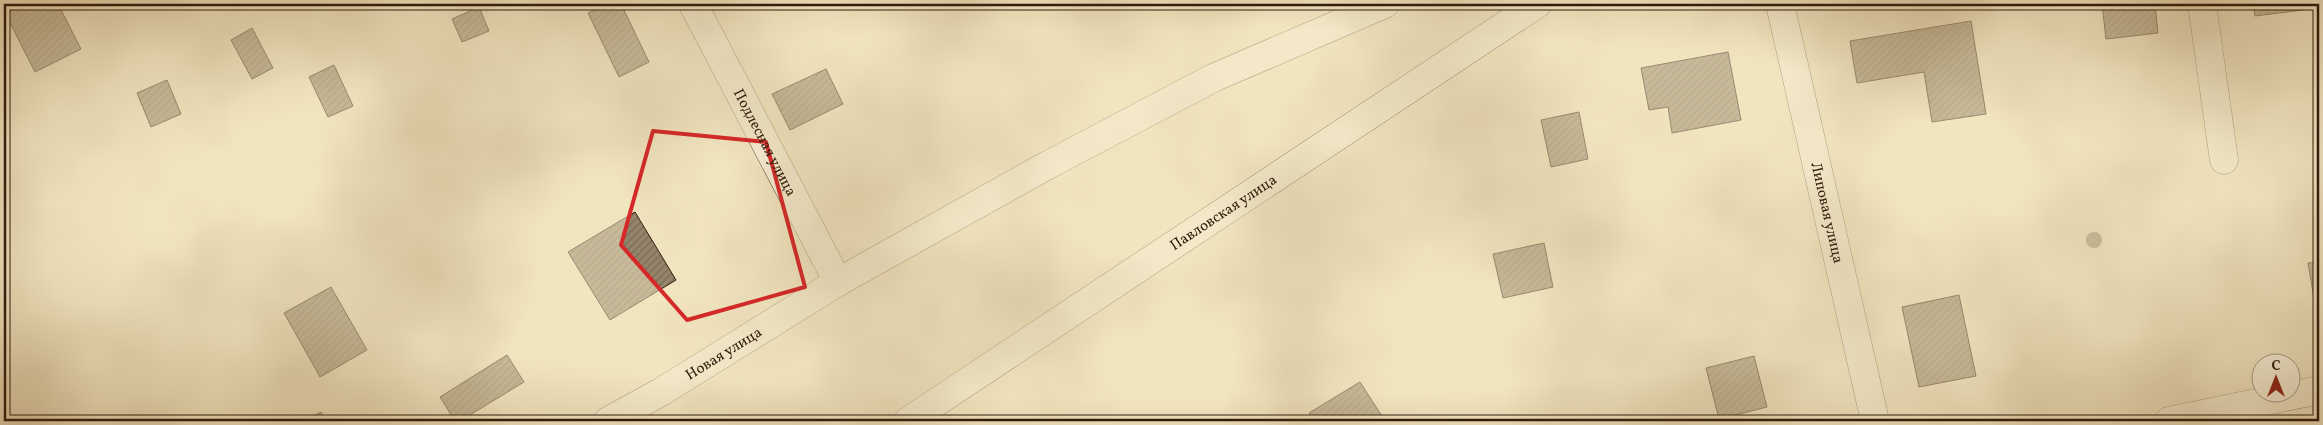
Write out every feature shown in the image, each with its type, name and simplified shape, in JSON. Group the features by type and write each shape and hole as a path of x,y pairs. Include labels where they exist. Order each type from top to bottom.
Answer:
{"street":[{"name":"Подлесная улица","path":"693,4 838,282"},
{"name":"Новая улица","path":"608,421 661,392 838,282 1046,166 1214,78 1385,4"},
{"name":"Павловская улица","path":"908,421 1537,4"},
{"name":"Липовая улица","path":"1780,4 1875,421"},
{"path":"2202,4 2224,160"},
{"path":"2169,421 2319,390"}],"highlighted area":[{"path":"653,131 766,142 805,287 687,320 621,245"}],"building":[{"path":"4,4 58,4 81,49 35,72 4,11"},
{"path":"607,4 621,4 649,62 619,77 588,13"},
{"path":"2102,4 2155,4 2158,33 2106,39"},
{"path":"2253,4 2319,4 2319,8 2255,16"},
{"path":"479,7 489,31 462,42 452,19"},
{"path":"1971,21 1986,114 1932,122 1924,72 1857,83 1850,41"},
{"path":"252,28 273,68 252,79 231,40"},
{"path":"1728,52 1741,120 1672,133 1668,107 1649,110 1641,68"},
{"path":"334,65 353,106 328,117 309,77"},
{"path":"826,69 843,104 790,130 772,94"},
{"path":"167,80 181,114 151,127 137,93"},
{"path":"1579,112 1588,159 1551,167 1541,120"},
{"path":"635,212 676,280 610,320 568,252"},
{"path":"1544,243 1553,287 1503,298 1493,254"},
{"path":"2319,262 2319,328 2308,263"},
{"path":"331,287 367,350 320,377 284,313"},
{"path":"1959,295 1976,376 1919,387 1902,307"},
{"path":"507,355 524,382 460,421 455,421 440,397"},
{"path":"1754,356 1767,407 1719,419 1706,368"},
{"path":"1360,382 1385,421 1314,421 1309,413"},
{"path":"321,412 326,421 304,421"}]}
